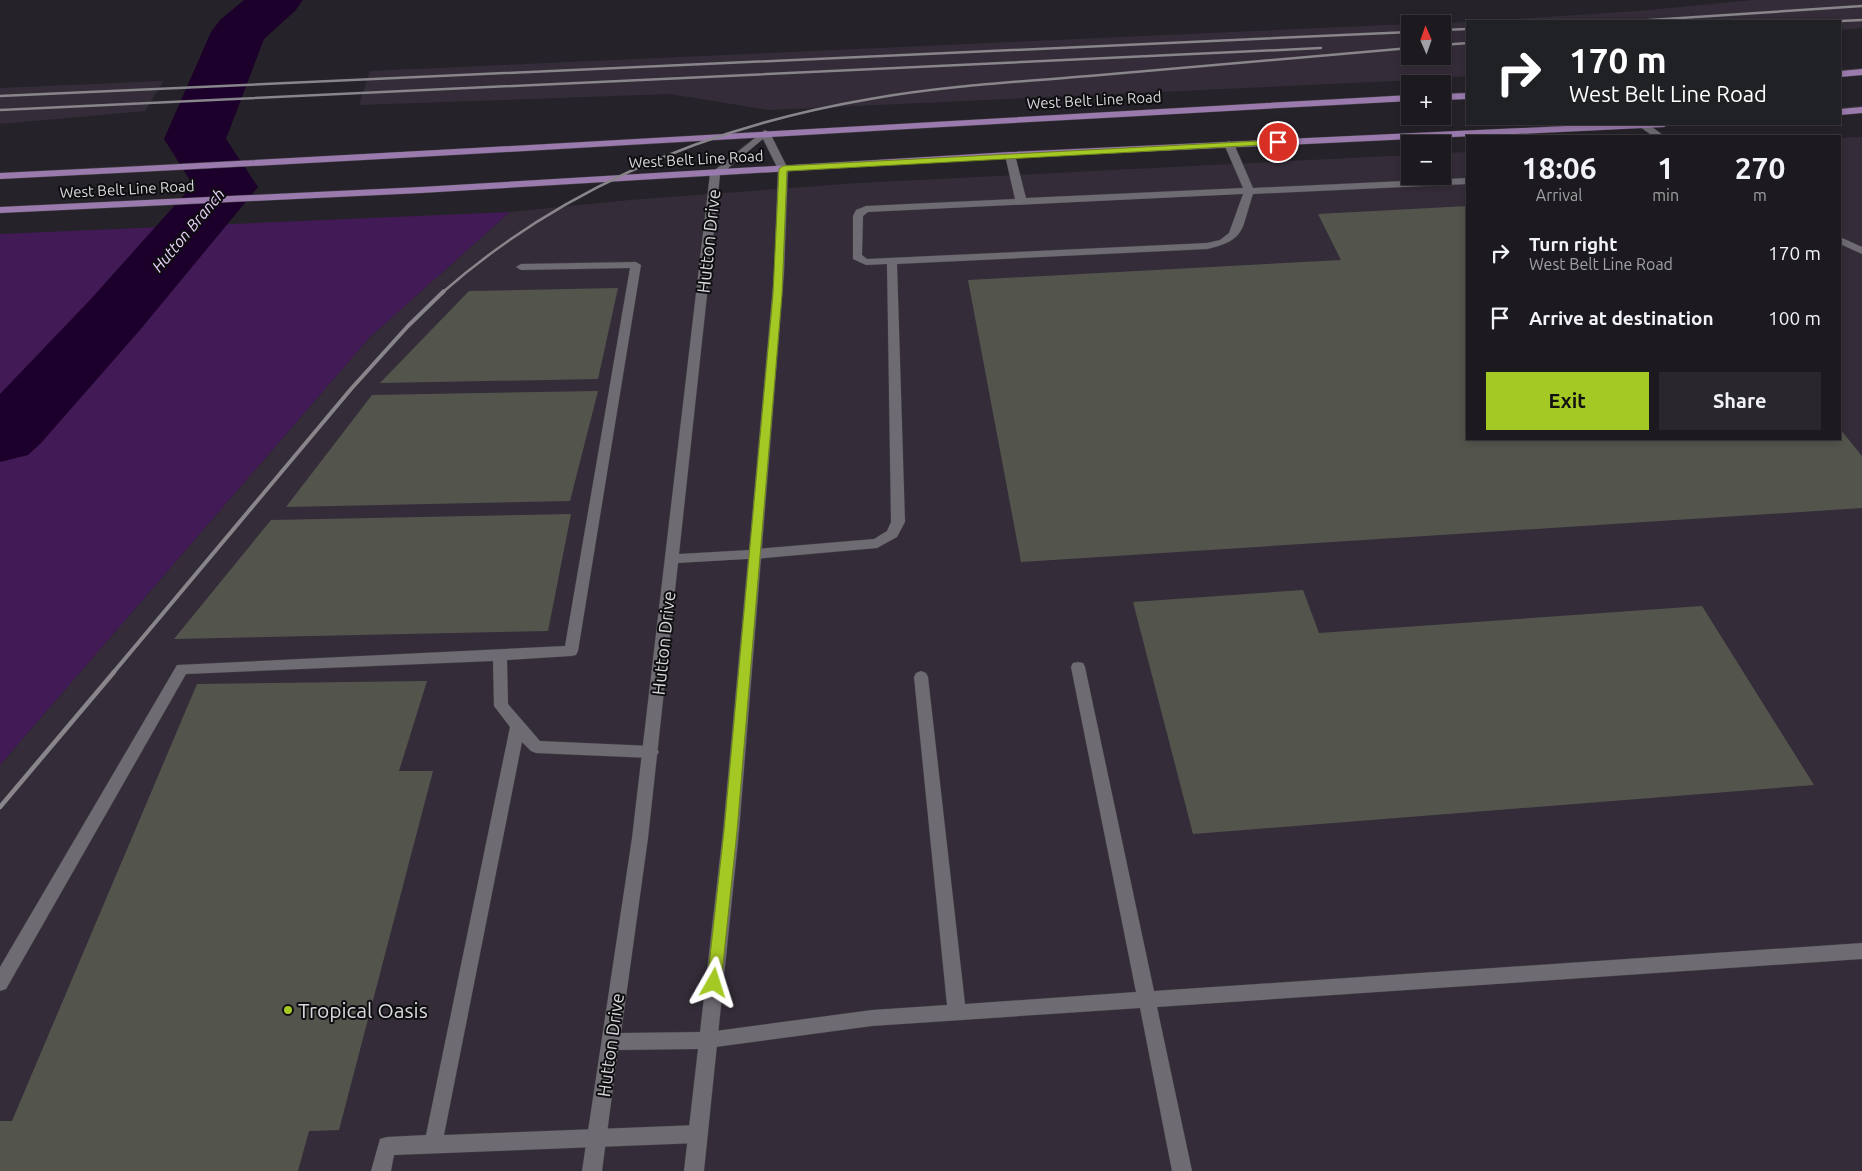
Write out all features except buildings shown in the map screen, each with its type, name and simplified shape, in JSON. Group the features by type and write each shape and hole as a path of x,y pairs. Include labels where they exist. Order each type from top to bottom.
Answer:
{"main road":[{"path":"1841,74 1862,72"},
{"path":"1451,97 1466,96"},
{"name":"West Belt Line Road","path":"0,176 424,155 765,133 1401,98"},
{"path":"1841,112 1862,110"},
{"name":"West Belt Line Road","path":"0,210 716,174 1010,155 1643,125"}],"street":[{"path":"1643,125 1658,135"},
{"path":"694,1171 731,831 779,274 783,169 765,133"},
{"name":"Hutton Drive","path":"592,1171 651,752 716,174 765,133"},
{"path":"1229,144 1248,191 1234,235 1224,242 1207,246 892,261 866,262 858,259 858,216 860,212 866,209 1248,191"},
{"path":"1010,155 1020,201"},
{"path":"1841,241 1862,252"},
{"path":"672,559 877,543 892,534 898,522 892,261"},
{"path":"0,983 182,668 570,651 636,265 521,267"},
{"path":"500,654 501,706 536,747 651,752"},
{"path":"1078,667 1182,1171"},
{"path":"921,677 957,1013"},
{"path":"433,1145 518,726"},
{"path":"611,1042 708,1040 872,1018 1862,951"},
{"path":"381,1171 386,1146 698,1134"}],"lane":[{"path":"1248,191 1466,181"}],"shaded area":[{"path":"1753,0 1862,0 1862,28 1841,30 1841,20 1498,20 1639,11"},
{"path":"1466,22 1466,76 1401,75 1401,81 769,110 670,94 359,105 370,71 1401,24 1401,65 1451,65 1451,23"},
{"path":"163,81 145,111 0,124 0,88"},
{"path":"1862,137 1862,1171 0,1171 0,765 370,337 510,212 630,200 858,183 1401,155 1401,185 1451,185 1451,153 1466,152 1466,440 1841,440 1841,138"},
{"path":"510,212 370,337 0,765 0,234"}],"waterway":[{"name":"Hutton Branch","path":"0,437 14,425 115,315 226,187 195,139 239,32 276,0"}],"railway":[{"path":"1650,20 1862,6"},
{"path":"1841,21 1862,20"},
{"path":"1451,30 1466,29"},
{"path":"0,96 1401,32"},
{"path":"1451,44 1466,43"},
{"path":"0,110 1321,48"},
{"path":"443,292 490,254 539,221 590,191 643,166 698,144 754,126 811,111 870,99 952,88 1401,49"},
{"path":"113,673 351,389 408,326 444,291"},
{"path":"0,807 114,672"}],"place":[{"name":"Tropical Oasis","path":"288,1010"}],"route":[{"path":"714,983 731,831 779,274 783,169 1010,155 1278,142"}]}
